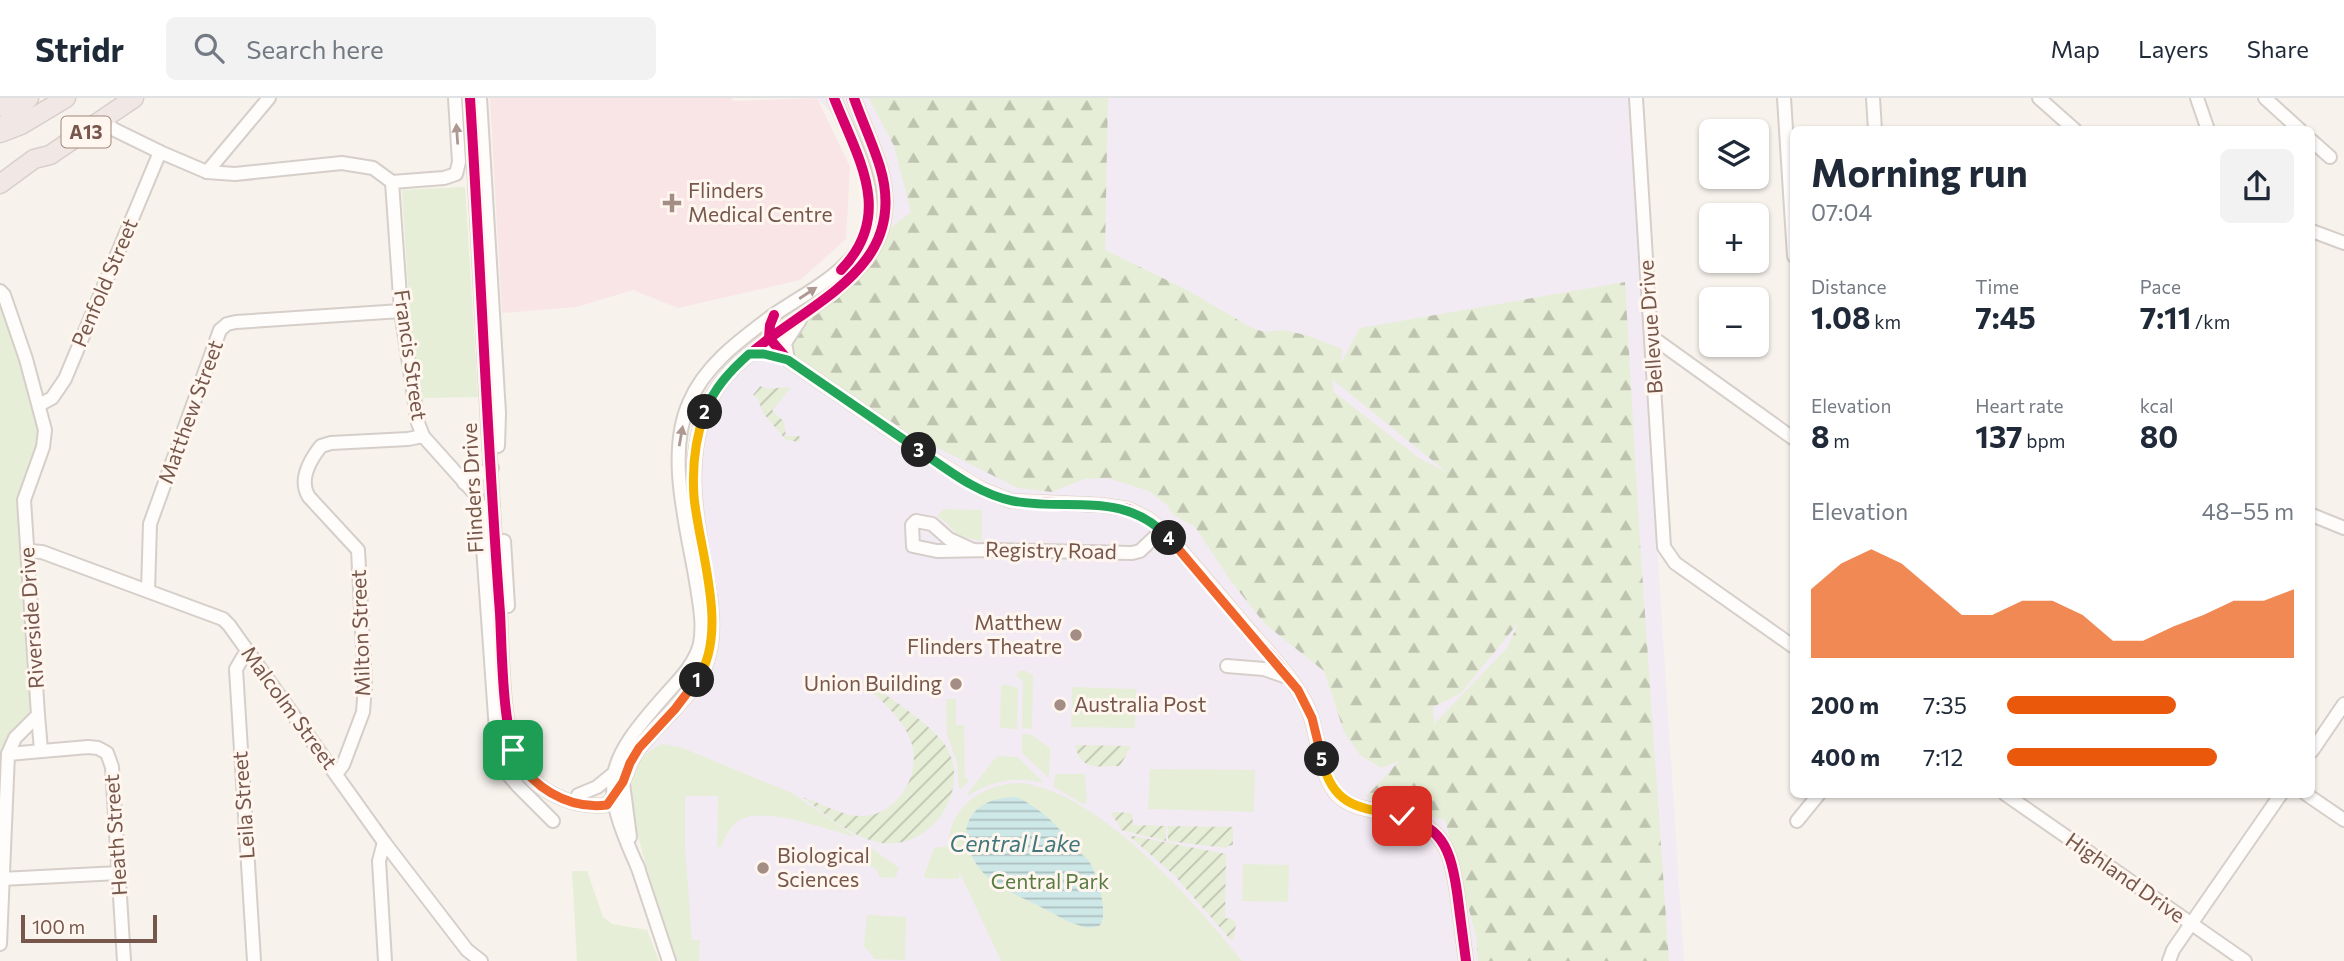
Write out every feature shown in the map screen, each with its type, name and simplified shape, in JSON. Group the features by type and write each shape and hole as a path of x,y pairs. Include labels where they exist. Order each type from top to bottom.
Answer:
{"highway":[{"path":"0,106 17,98"},
{"path":"0,132 29,98"},
{"path":"21,125 66,98"},
{"path":"0,132 43,119 83,98"},
{"path":"34,159 115,98"},
{"name":"A13","path":"0,184 34,159 50,155 134,98"}],"street":[{"path":"207,172 269,98"},
{"path":"104,120 113,129 207,172 235,174 342,163 361,164 392,182 456,174 459,162 455,98"},
{"name":"Flinders Drive","path":"470,98 478,137 499,413 498,445 515,731 523,756 538,777 551,787 578,795 612,798"},
{"name":"Flinders Drive","path":"480,98 478,137 497,579 511,741 521,765 542,789 571,801 592,805 625,829"},
{"path":"592,805 607,805 612,798 623,748 687,670 700,645 701,610 684,514 679,443 689,403 708,372 733,346 841,270 858,251 869,223 868,187 834,98"},
{"path":"578,795 618,778 688,693 702,673 708,658 712,625 694,494 695,454 701,423 713,394 725,376 749,354 857,273 875,249 884,220 884,194 880,169 854,98"},
{"name":"Bellevue Drive","path":"1636,98 1664,547 1675,563 1790,644"},
{"path":"1784,98 1790,193"},
{"path":"1873,98 1875,126"},
{"path":"2039,98 2070,126"},
{"path":"2197,98 2207,126"},
{"path":"2265,98 2296,126"},
{"path":"2315,144 2330,157"},
{"name":"Penfold Street","path":"39,405 52,398 65,379 160,152"},
{"name":"Francis Street","path":"392,182 401,312 418,422 423,436 475,494 480,505 500,765 553,821"},
{"path":"2315,232 2344,243"},
{"name":"Riverside Drive","path":"0,291 4,295 26,359 45,430 43,447 24,500 38,715 15,738 8,754"},
{"name":"Matthew Street","path":"148,591 150,524 220,330 227,324 236,322 401,312"},
{"path":"788,360 785,343 804,314"},
{"path":"769,338 774,315"},
{"path":"708,372 745,342 755,337 769,338 788,360 981,489 1011,500 1128,509 1161,530 1291,680 1308,706 1326,776 1339,796 1345,802 1356,806 1416,821 1433,831 1446,846 1453,869 1466,961"},
{"path":"1652,337 1790,436"},
{"path":"749,354 764,354 788,360"},
{"name":"Milton Street","path":"337,773 343,765 363,712 365,686 358,550 309,497 304,490 304,477 321,446 423,436"},
{"path":"464,483 492,468"},
{"path":"2315,516 2344,528"},
{"name":"Registry Road","path":"972,550 1132,553 1140,551 1161,530"},
{"name":"Malcolm Street","path":"28,551 42,552 148,591 223,620 229,625 384,842 467,950 481,961"},
{"name":"Leila Street","path":"248,654 236,669 254,961"},
{"path":"1227,666 1277,671 1291,680"},
{"path":"2315,747 2344,704"},
{"path":"650,712 654,721 654,732"},
{"path":"0,944 8,754 41,750 38,715"},
{"name":"Heath Street","path":"41,750 88,747 107,753 112,766 124,961"},
{"path":"618,778 625,829"},
{"path":"612,798 669,961"},
{"path":"1797,821 1816,798"},
{"name":"Highland Drive","path":"2011,798 2245,961"},
{"path":"2169,961 2173,950 2278,798"},
{"path":"2312,798 2343,818"},
{"path":"384,842 379,861 385,961"},
{"path":"1,879 119,873"}],"shaded area":[{"name":"Flinders Medical Centre","path":"490,98 732,98 733,101 817,98 850,167 846,239 800,280 678,308 633,290 576,307 502,313"},
{"path":"817,98 1628,98 1684,961 677,961 631,781 637,764 649,747 699,688 716,610 699,487 699,462 708,420 734,375 861,285 886,252 885,167"}],"green space":[{"path":"869,98 1108,98 1105,250 1187,290 1250,327 1264,332 1284,330 1342,349 1341,363 1360,328 1625,282 1669,961 1478,961 1476,936 1445,820 1366,797 1399,761 1381,768 1360,755 1344,732 1324,671 1265,624 1230,580 1195,527 1174,515 1167,505 1149,491 1107,478 1084,479 1052,492 1018,488 846,402 797,359 791,345 804,314 849,280 879,237 911,212 894,146","holes":["1333,380 1448,473 1419,458 1334,392","1519,622 1507,648 1434,724 1433,707 1461,693"]},
{"path":"465,187 478,397 423,398 411,334 402,190"},
{"path":"0,300 40,436 18,500 32,706 27,720 8,740 0,821"},
{"path":"760,386 791,388 772,410 784,422 786,436 799,436 799,442 786,440 763,413 758,399 753,395"},
{"path":"944,509 982,510 982,541 958,536 937,516"},
{"path":"1019,671 1026,671 1033,676 1032,729 1022,728 1023,682 1016,675"},
{"path":"859,678 931,729 947,748 953,765 954,782 950,799 942,814 916,837 900,843 882,843 860,836 840,825 803,797 845,813 873,815 896,801 910,779 913,752 906,730"},
{"path":"1003,684 1018,688 1017,729 1000,728"},
{"path":"1072,687 1136,689 1135,728 1071,727"},
{"path":"946,699 956,699 956,725 964,725 965,777 969,781 961,789 957,762 947,734"},
{"path":"1022,734 1030,734 1050,748 1049,778 1022,753"},
{"path":"662,744 680,747 792,793 856,837 800,821 755,816 744,818 732,826 721,847 717,847 718,796 685,796 685,847 692,940 700,940 699,961 677,961 647,868 634,817 631,795 636,767 651,750"},
{"path":"1075,745 1131,746 1120,766 1092,766 1081,760"},
{"path":"997,756 1018,757 1044,783 1005,781 967,794"},
{"path":"1150,769 1255,770 1254,812 1148,809"},
{"path":"1055,774 1085,774 1087,802 1083,804 1054,787"},
{"name":"Central Park","path":"1022,783 1052,791 1083,807 1114,828 1172,881 1242,961 1001,961 960,873 958,879 924,876 934,848 948,846 950,832 962,808 982,792 994,787"},
{"path":"1112,812 1132,813 1133,825 1166,826 1166,841 1121,830 1111,815"},
{"path":"1168,826 1233,827 1233,845 1226,848 1168,841"},
{"path":"1128,835 1226,854 1225,918 1236,923 1234,939 1230,939 1174,875"},
{"path":"870,847 899,868 895,878 879,877 875,869 861,862"},
{"path":"1243,864 1289,865 1288,902 1242,901"},
{"path":"572,871 587,871 603,917 612,924 647,930 659,961 577,961"},
{"path":"867,915 906,917 905,960 873,959 864,946"}],"water":[{"name":"Central Lake","path":"1016,797 1051,820 1070,845 1092,866 1103,904 1099,926 1086,927 1068,921 1000,886 980,869 967,842 970,819 987,803"}],"cycle path":[{"path":"470,98 502,667 509,729 518,760 534,781 568,801 594,805 607,805 620,786 635,754 687,696 703,672 708,658 712,616 696,510 694,466 701,424 709,403 726,376 741,361 856,272 872,251 882,227 886,199 880,167 854,98"},
{"path":"834,98 861,164 869,207 866,228 857,249 841,270"},
{"path":"774,315 769,338 788,360 926,455 981,489 1011,501 1101,505 1128,509 1162,530 1296,687 1308,708 1324,769 1339,797 1356,806 1416,821 1428,828 1444,845 1454,873 1466,961"}],"place":[{"name":"Flinders Medical Centre","path":"672,203"},
{"name":"Matthew Flinders Theatre","path":"1076,635"},
{"name":"Union Building","path":"956,684"},
{"name":"Australia Post","path":"1060,705"},
{"name":"Biological Sciences","path":"763,868"}],"route":[{"path":"513,750 533,781 542,789 571,801 607,805 623,782 639,748 675,709 702,673 708,658 712,625 694,494 694,461 699,429 708,403 725,376 749,354 757,353 788,360 955,474 994,495 1022,502 1116,507 1128,509 1148,519 1170,539 1298,690 1308,706 1326,776 1334,791 1345,802 1402,816"}]}
